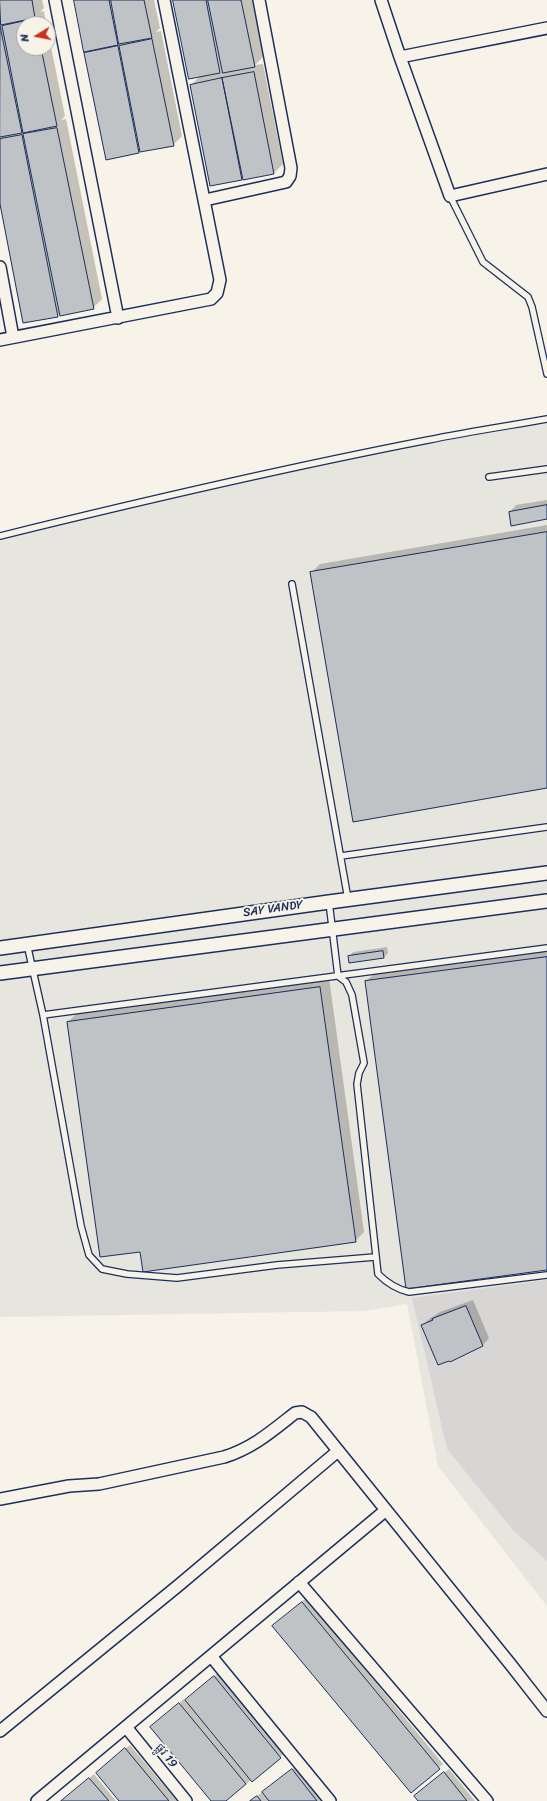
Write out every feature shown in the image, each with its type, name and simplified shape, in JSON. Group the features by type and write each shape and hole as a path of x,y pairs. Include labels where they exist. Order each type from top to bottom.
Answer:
{"street":[{"path":"55,0 118,318"},
{"path":"0,340 211,299 217,293 220,280 164,0"},
{"path":"205,200 286,182 290,176 291,168 259,0"},
{"path":"381,0 450,196 547,174"},
{"path":"400,57 547,28"},
{"path":"0,267 14,337"},
{"name":"SAY VANDY","path":"0,948 348,899 547,873"},
{"path":"0,974 547,901"},
{"path":"0,1499 69,1486 99,1484 224,1457 241,1452 258,1442 295,1413 302,1412 311,1417 547,1711"},
{"path":"0,1731 179,1585 338,1451"},
{"path":"36,1801 386,1510"},
{"path":"299,1582 487,1801"},
{"path":"211,1656 330,1801"},
{"name":"ផ្លូវ 19","path":"126,1727 186,1801"}],"lane":[{"path":"450,196 483,262 528,297 532,307 547,374"},
{"path":"0,536 244,478 429,440 547,419"},
{"path":"489,476 547,469"},
{"path":"292,584 348,899"},
{"path":"340,856 547,827"},
{"path":"329,902 338,976 346,982 352,995 364,1063 359,1073 358,1084 375,1257 378,1274 399,1290 409,1292 547,1274"},
{"path":"27,944 42,1015 81,1226 89,1255 102,1270 127,1274 177,1278 277,1265 375,1257"},
{"path":"42,1015 547,948"}],"shaded area":[{"path":"547,416 547,1606 438,1466 407,1304 364,1311 0,1317 0,534"},
{"path":"547,1280 547,1561 513,1530 447,1449 412,1298"}],"building":[{"path":"0,0 32,0 35,16 16,16 16,22 1,25"},
{"path":"74,0 109,0 118,45 84,52"},
{"path":"111,0 144,0 152,38 119,44"},
{"path":"173,0 206,0 220,73 189,79"},
{"path":"208,0 241,0 255,67 223,73"},
{"path":"16,23 16,56 43,56 57,126 23,133 2,26"},
{"path":"0,26 22,133 0,137"},
{"path":"152,39 174,146 140,152 119,46"},
{"path":"118,46 139,153 106,160 84,53"},
{"path":"254,72 274,174 243,180 222,78"},
{"path":"222,78 242,180 210,186 190,85"},
{"path":"57,128 94,309 60,316 23,134"},
{"path":"22,135 58,317 23,323 0,204 0,139"},
{"path":"547,505 547,519 511,526 509,512"},
{"path":"547,532 547,788 353,822 310,572"},
{"path":"383,951 384,958 349,963 348,956"},
{"path":"547,957 547,1270 406,1289 365,981"},
{"path":"320,987 356,1242 143,1272 140,1252 100,1257 67,1022"},
{"path":"466,1306 483,1346 450,1362 449,1361 438,1365 421,1325 433,1320 432,1319"},
{"path":"302,1602 440,1769 411,1793 272,1626"},
{"path":"214,1676 281,1758 252,1782 185,1700"},
{"path":"179,1703 246,1784 226,1801 211,1801 150,1727"},
{"path":"125,1748 169,1801 119,1801 96,1773"},
{"path":"292,1769 317,1801 269,1801 262,1792"},
{"path":"444,1772 467,1801 418,1801 414,1796"},
{"path":"89,1778 109,1801 61,1801"},
{"path":"257,1796 261,1801 250,1801"}]}
